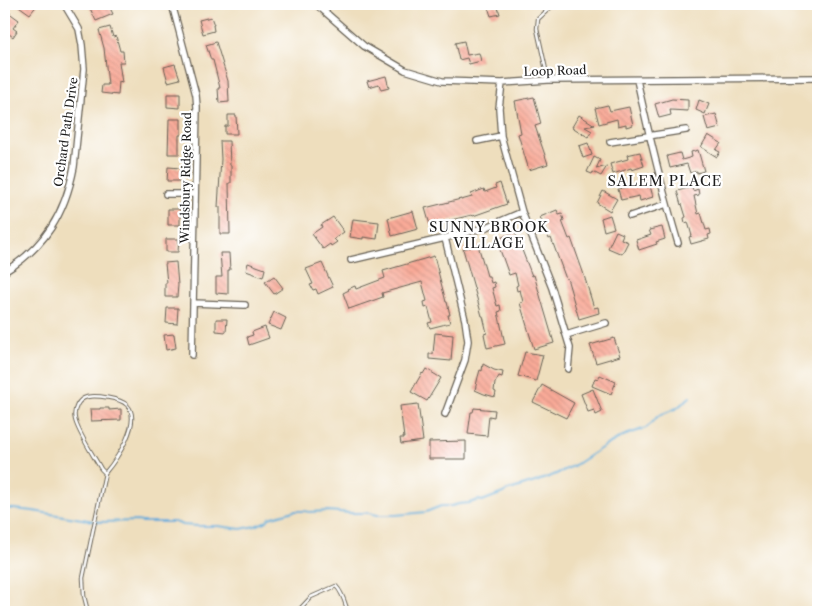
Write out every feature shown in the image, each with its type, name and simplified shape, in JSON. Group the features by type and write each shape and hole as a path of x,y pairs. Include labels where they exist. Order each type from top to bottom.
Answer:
{"street":[{"name":"Orchard Path Drive","path":"4,272 34,249 46,236 65,201 74,167 84,69 79,29 64,4"},
{"name":"Windsbury Ridge Road","path":"172,4 196,95 197,107 192,355"},
{"name":"Loop Road","path":"316,4 364,46 405,70 442,80 502,83 548,80 818,78"},
{"path":"636,80 678,243"},
{"path":"502,83 499,108 501,136 522,212 550,280 570,348 568,369"},
{"path":"610,142 686,130"},
{"path":"477,141 501,136"},
{"path":"166,194 195,194"},
{"path":"630,216 667,204"},
{"path":"351,260 487,227 522,212"},
{"path":"445,238 465,320 468,341 465,360 445,414"},
{"path":"194,303 245,305"},
{"path":"566,335 606,323"}],"lane":[{"path":"548,80 537,29 538,19 554,4"},
{"path":"88,612 84,596 83,578 105,473 123,448 132,417 127,405 120,400 86,397 79,401 75,410 75,418 86,443 105,473"},
{"path":"297,612 311,597 336,586 343,597 348,612"}],"building":[{"path":"16,4 38,4 30,14"},
{"path":"88,4 108,4 113,14 96,21"},
{"path":"497,5 500,14 491,16 488,7"},
{"path":"8,12 19,20 13,28 17,31 13,37 4,30 4,18"},
{"path":"211,17 214,31 203,34 199,20"},
{"path":"110,27 113,37 116,36 120,51 123,51 124,62 119,62 122,83 119,82 118,95 101,93 102,85 108,85 104,48 99,30"},
{"path":"464,41 467,55 479,53 481,61 469,64 467,58 459,60 455,43"},
{"path":"216,42 228,81 229,102 219,103 218,88 220,88 213,60 211,60 206,45"},
{"path":"175,64 180,79 168,82 164,67"},
{"path":"386,76 389,88 381,90 379,84 369,87 367,81"},
{"path":"167,94 180,94 180,108 167,107"},
{"path":"534,97 541,124 535,126 548,164 529,170 518,134 521,133 515,101"},
{"path":"672,99 688,100 688,111 670,110 671,115 659,118 655,104"},
{"path":"699,100 709,104 705,114 696,110"},
{"path":"608,105 610,111 629,107 633,125 626,127 626,124 618,126 617,119 599,124 595,108"},
{"path":"716,114 720,128 708,131 704,117"},
{"path":"228,115 236,115 237,134 225,134 225,126 228,126"},
{"path":"579,115 595,125 585,127 592,131 588,137 572,127"},
{"path":"169,119 181,119 179,154 168,154"},
{"path":"708,135 721,143 716,150 720,152 717,157 701,147"},
{"path":"220,141 229,141 231,165 231,183 229,183 230,234 220,234 220,207 218,207 221,159"},
{"path":"588,143 592,155 583,158 579,146"},
{"path":"698,150 704,171 690,173 687,164 670,168 667,156 680,153 682,160 692,157 691,152"},
{"path":"640,152 644,166 613,174 610,164 628,159 627,155"},
{"path":"594,157 600,160 596,169 607,166 601,176 593,172 592,174 587,172"},
{"path":"168,167 181,168 180,181 167,181"},
{"path":"649,182 653,197 640,201 639,196 621,200 618,189"},
{"path":"500,183 507,204 473,216 430,225 425,208 472,197 471,194 484,189 485,192 496,188 495,185"},
{"path":"692,187 693,191 698,189 699,195 694,196 698,214 701,213 706,230 710,229 711,234 708,235 709,239 691,244 689,237 692,236 688,222 685,223 684,218 686,217 677,191"},
{"path":"603,191 617,199 610,211 597,203"},
{"path":"168,209 180,209 180,225 168,225"},
{"path":"557,210 559,215 562,214 564,220 562,221 569,239 571,238 594,308 598,307 599,313 579,319 567,278 551,238 549,239 540,217"},
{"path":"413,211 418,229 392,236 388,218"},
{"path":"610,215 614,228 604,231 601,218"},
{"path":"333,217 344,232 334,239 337,242 323,249 312,234"},
{"path":"353,219 379,222 377,239 350,237"},
{"path":"662,227 665,239 639,250 636,240 651,235 649,230"},
{"path":"616,231 623,234 621,239 628,242 622,254 608,248"},
{"path":"515,232 532,276 534,275 554,343 534,349 520,303 523,302 520,290 517,291 516,286 518,285 515,273 509,275 498,244 500,244 498,239"},
{"path":"166,239 179,239 178,252 166,252"},
{"path":"478,245 487,276 489,276 491,283 494,282 495,287 492,288 497,306 500,305 501,311 498,312 505,344 487,348 484,334 487,333 483,316 463,249"},
{"path":"220,253 229,253 228,294 216,293 216,277 222,277"},
{"path":"434,256 447,302 450,323 430,328 428,323 432,322 428,307 425,308 424,302 427,301 422,282 382,293 383,297 349,309 343,293 348,289 355,286 356,289 385,278 383,271"},
{"path":"176,262 177,297 165,297 165,283 167,283 165,263"},
{"path":"248,263 265,269 263,277 246,271"},
{"path":"322,263 333,287 318,294 316,289 313,290 310,285 313,284 306,269"},
{"path":"274,276 283,288 274,294 265,282"},
{"path":"167,308 178,308 177,324 166,323"},
{"path":"274,312 286,318 281,330 268,325"},
{"path":"216,319 227,319 226,332 216,331"},
{"path":"265,327 269,338 249,345 247,337 253,335 252,332"},
{"path":"435,333 453,335 451,361 429,359 429,354 433,354"},
{"path":"174,334 176,348 166,350 164,335"},
{"path":"614,338 620,356 596,363 590,345"},
{"path":"525,352 543,355 536,381 518,376"},
{"path":"483,364 503,372 502,377 499,376 495,383 495,397 475,390"},
{"path":"426,369 441,378 427,401 411,392"},
{"path":"600,375 616,382 611,394 592,386 595,378 598,379"},
{"path":"542,385 574,403 566,418 533,402"},
{"path":"593,389 602,412 596,415 594,410 588,412 581,394"},
{"path":"418,404 423,441 401,444 400,438 404,438 400,406"},
{"path":"109,408 109,410 121,409 121,420 91,421 90,409"},
{"path":"474,408 495,410 494,417 489,416 487,436 468,434 471,412 473,412"},
{"path":"466,441 466,459 429,459 429,442"}],"waterway":[{"path":"4,508 100,522 175,522 183,525 241,529 255,526 267,521 269,518 294,511 328,511 377,515 426,512 441,506 482,501 554,475 575,465 623,436 646,428 658,416 677,408 690,397"}],"district":[{"name":"SALEM PLACE","path":"665,181"},
{"name":"SUNNY BROOK VILLAGE","path":"489,236"}]}
